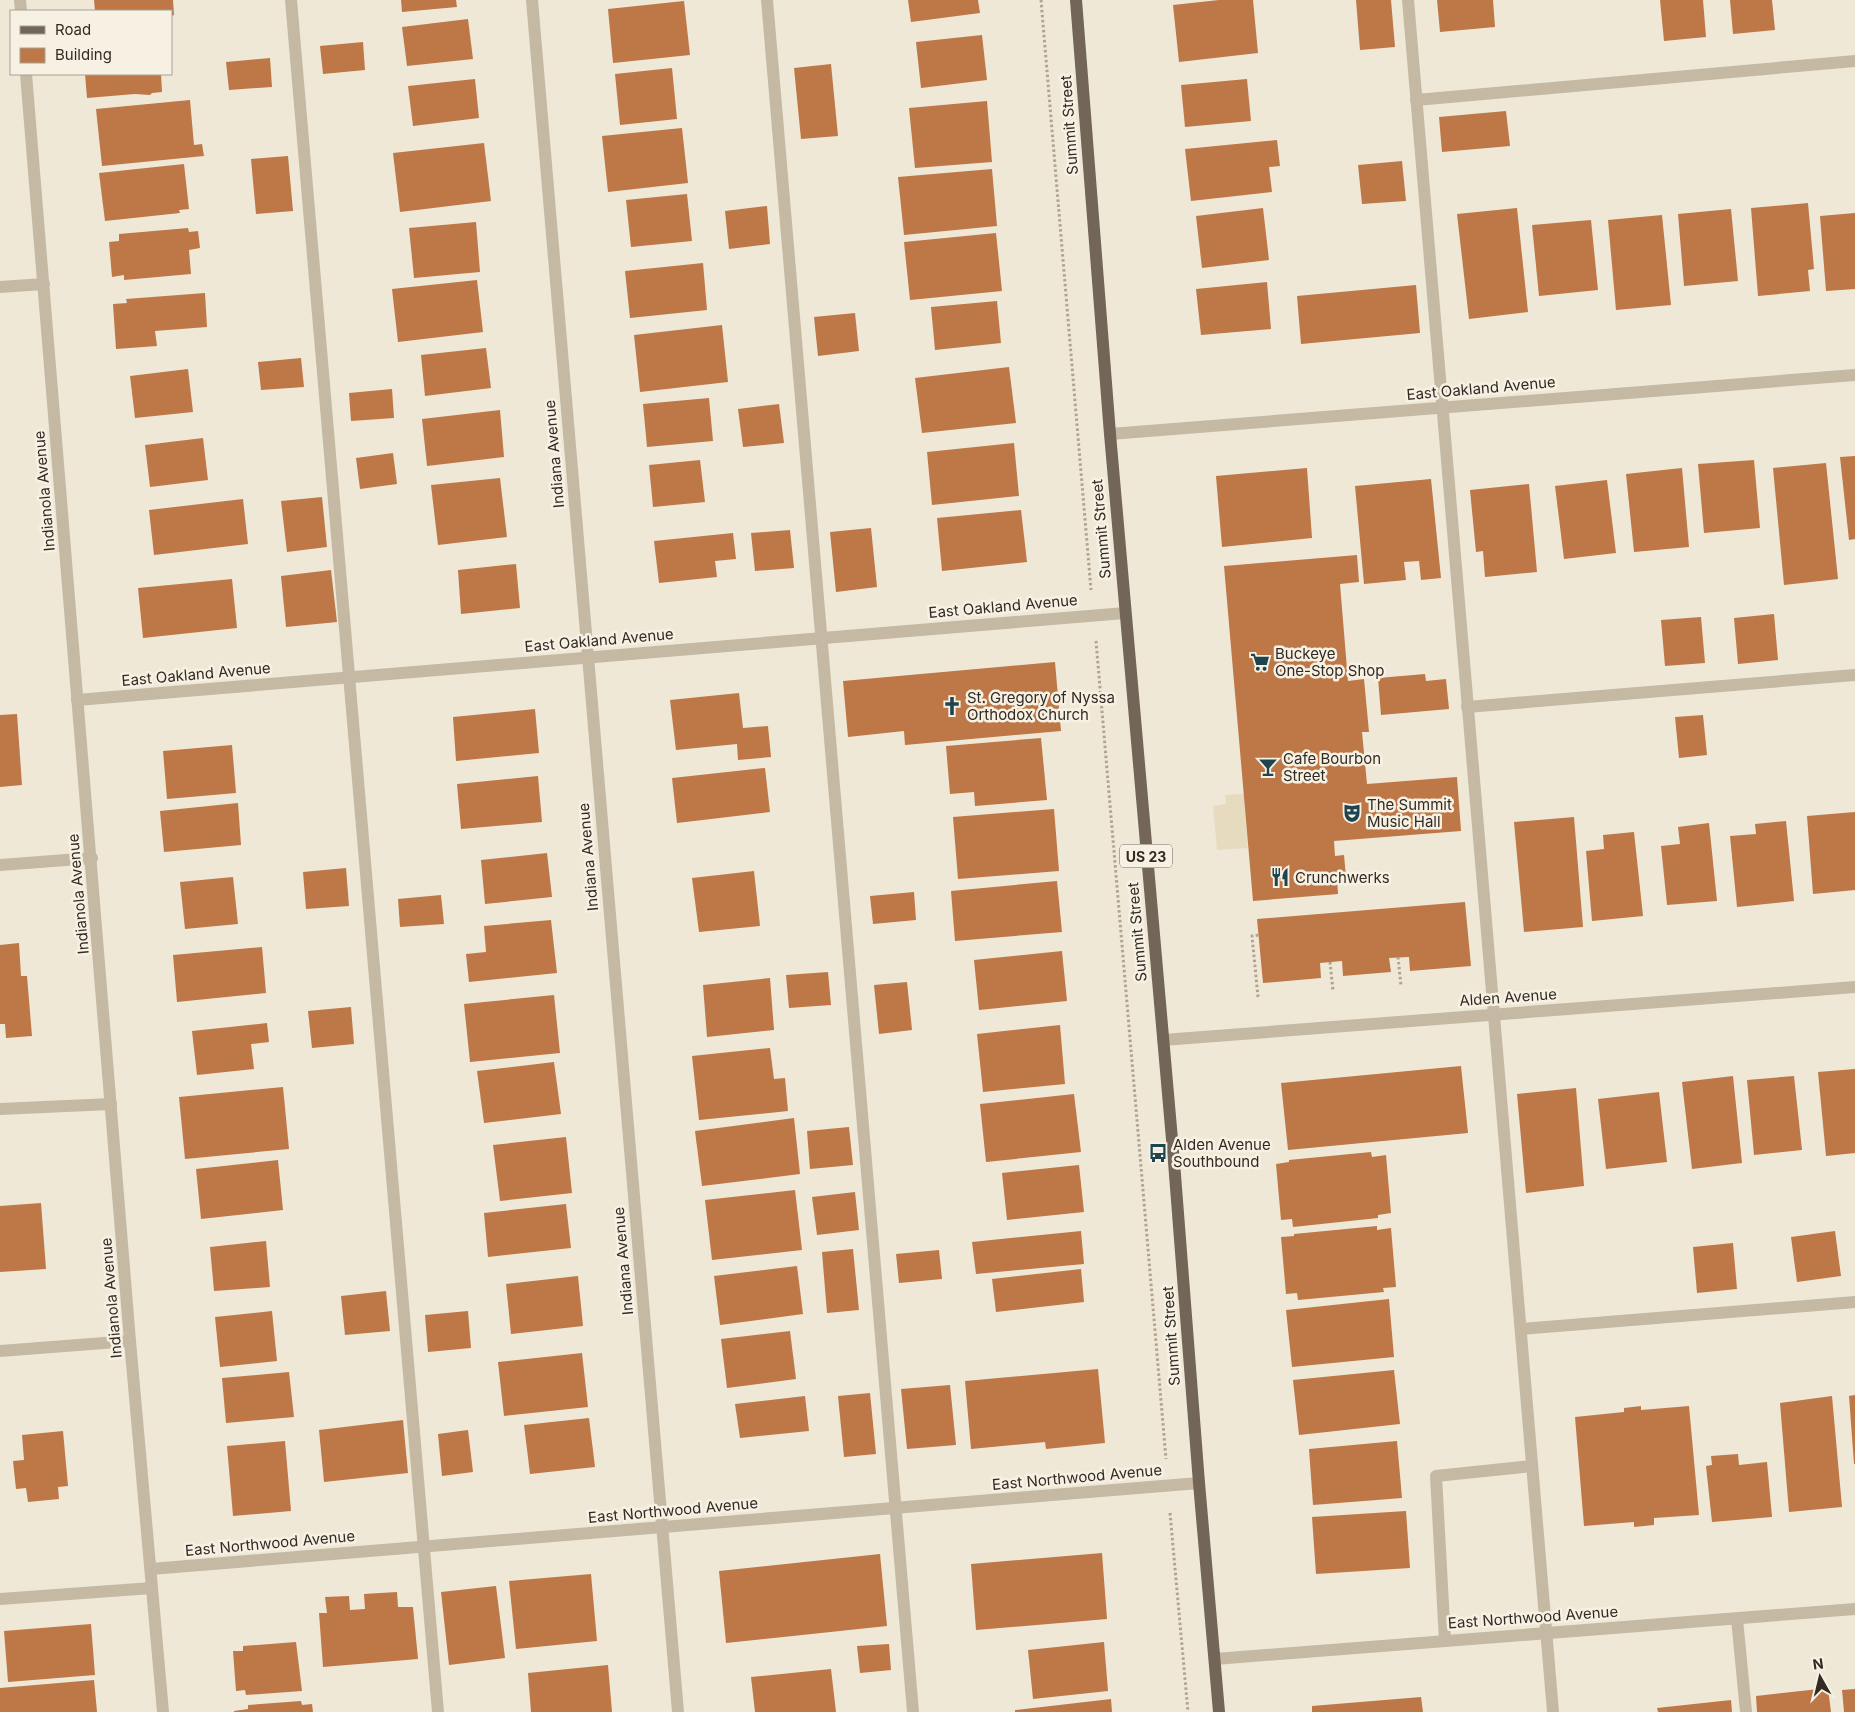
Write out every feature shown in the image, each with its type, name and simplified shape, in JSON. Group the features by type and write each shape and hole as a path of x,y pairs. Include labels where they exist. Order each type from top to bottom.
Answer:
{"main road":[{"name":"Summit Street","path":"1076,0 1110,434 1219,1712"}],"street":[{"path":"291,0 438,1712"},
{"name":"Indiana Avenue","path":"532,0 678,1712"},
{"path":"767,0 913,1712"},
{"path":"1408,0 1553,1712"},
{"path":"1416,100 1855,60"},
{"name":"Indianola Avenue","path":"26,75 77,700 92,858 130,1341 163,1712"},
{"path":"0,288 44,284"},
{"name":"East Oakland Avenue","path":"1110,434 1855,375"},
{"name":"East Oakland Avenue","path":"77,700 1125,613"},
{"path":"1467,706 1855,675"},
{"path":"0,865 92,858"},
{"name":"Alden Avenue","path":"1163,1040 1855,988"},
{"path":"0,1109 112,1104"},
{"path":"1520,1329 1855,1302"},
{"path":"0,1351 130,1341"},
{"path":"1445,1640 1436,1476 1532,1466"},
{"name":"East Northwood Avenue","path":"151,1570 1199,1483"},
{"path":"0,1599 152,1588"},
{"name":"East Northwood Avenue","path":"1214,1659 1546,1632 1855,1610"},
{"path":"1737,1618 1746,1712"}],"path":[{"path":"1040,0 1188,1712"},
{"path":"1258,997 1252,936 1259,935"},
{"path":"1398,957 1402,986"},
{"path":"1330,962 1333,991"}],"shaded area":[{"path":"1244,794 1248,848 1217,850 1213,806 1226,804 1225,795"}],"building":[{"path":"94,0 173,0 174,15 172,16 172,10 95,10"},
{"path":"401,0 456,0 457,7 402,12"},
{"path":"908,0 978,0 980,13 911,22"},
{"path":"1219,0 1253,0 1258,53 1179,62 1173,5"},
{"path":"1356,0 1391,0 1395,47 1360,50"},
{"path":"1437,0 1493,0 1495,27 1440,32"},
{"path":"1660,0 1703,0 1706,37 1664,41"},
{"path":"1730,0 1772,0 1775,30 1733,34"},
{"path":"684,1 690,55 613,63 608,9"},
{"path":"468,19 473,59 407,66 402,27"},
{"path":"982,35 987,80 921,88 916,42"},
{"path":"363,42 365,70 323,74 320,46"},
{"path":"270,58 272,87 229,90 226,62"},
{"path":"831,64 838,136 801,139 794,68"},
{"path":"672,68 677,119 620,125 615,74"},
{"path":"85,75 161,75 162,92 150,95 135,94 87,98"},
{"path":"475,79 479,118 413,126 408,86"},
{"path":"1247,79 1251,121 1185,127 1181,85"},
{"path":"190,100 194,145 202,144 204,156 102,166 96,109"},
{"path":"987,101 992,162 915,168 909,108"},
{"path":"1506,111 1510,146 1442,152 1439,117"},
{"path":"682,128 688,183 608,192 602,136"},
{"path":"1277,140 1280,166 1269,167 1272,192 1191,201 1185,149"},
{"path":"484,143 491,201 400,212 393,153"},
{"path":"288,156 293,211 256,214 251,159"},
{"path":"1402,161 1406,201 1362,204 1358,165"},
{"path":"184,164 189,209 179,210 180,213 105,221 99,173"},
{"path":"992,169 997,226 904,235 898,177"},
{"path":"687,194 692,241 631,247 626,200"},
{"path":"1808,203 1814,269 1808,270 1810,291 1758,296 1751,208"},
{"path":"767,206 770,244 729,249 725,211"},
{"path":"1263,208 1269,260 1202,268 1196,216"},
{"path":"1517,208 1528,312 1469,319 1457,214"},
{"path":"1731,209 1738,281 1684,286 1678,214"},
{"path":"1855,213 1855,289 1826,291 1820,216"},
{"path":"1662,215 1671,305 1616,310 1608,220"},
{"path":"1591,220 1598,290 1539,296 1532,225"},
{"path":"476,222 480,272 414,278 409,228"},
{"path":"188,228 189,232 198,231 200,248 189,250 191,274 124,280 124,275 112,277 109,242 119,241 119,234"},
{"path":"996,233 1002,291 910,300 904,242"},
{"path":"703,263 707,310 630,318 625,271"},
{"path":"477,280 483,332 398,342 392,289"},
{"path":"1267,282 1271,329 1201,335 1196,289"},
{"path":"1416,285 1420,333 1301,344 1297,296"},
{"path":"205,293 207,327 155,331 157,346 116,349 113,304 127,303 126,299"},
{"path":"997,301 1001,343 935,350 931,307"},
{"path":"855,313 859,351 818,356 814,317"},
{"path":"722,325 728,382 640,392 634,335"},
{"path":"486,348 491,388 425,396 421,355"},
{"path":"301,358 304,387 261,390 258,362"},
{"path":"1009,367 1016,423 922,433 915,378"},
{"path":"188,369 193,412 135,418 130,376"},
{"path":"392,389 394,418 351,421 349,393"},
{"path":"709,398 713,441 647,447 643,404"},
{"path":"779,404 784,443 743,447 738,409"},
{"path":"500,410 504,457 427,466 422,419"},
{"path":"203,438 208,480 150,487 145,445"},
{"path":"1014,443 1019,496 932,505 927,452"},
{"path":"393,453 397,484 360,489 356,458"},
{"path":"1855,456 1855,539 1849,540 1840,457"},
{"path":"700,460 705,502 653,507 649,465"},
{"path":"1754,460 1760,528 1704,533 1698,464"},
{"path":"1826,463 1838,579 1784,585 1773,468"},
{"path":"1307,468 1312,538 1222,547 1216,476"},
{"path":"1682,468 1689,547 1634,552 1626,474"},
{"path":"500,478 507,537 438,545 431,485"},
{"path":"1431,479 1441,578 1421,580 1419,561 1404,562 1406,580 1364,584 1355,486"},
{"path":"1607,480 1616,553 1564,559 1555,486"},
{"path":"1529,484 1537,572 1485,577 1483,551 1476,552 1470,490"},
{"path":"322,497 327,547 287,552 281,501"},
{"path":"243,499 248,544 154,555 149,510"},
{"path":"1021,510 1027,562 942,571 937,518"},
{"path":"871,528 877,587 836,592 830,532"},
{"path":"790,530 794,568 755,571 751,533"},
{"path":"733,533 736,559 715,561 717,577 659,583 654,541"},
{"path":"1357,555 1359,582 1340,584 1348,681 1364,679 1369,732 1362,732 1367,784 1457,777 1461,831 1334,841 1335,856 1344,855 1346,877 1337,877 1338,894 1253,901 1224,566"},
{"path":"516,564 520,608 461,614 458,570"},
{"path":"331,570 337,622 286,627 281,576"},
{"path":"232,579 237,628 143,638 138,588"},
{"path":"1774,614 1778,660 1738,664 1734,618"},
{"path":"1701,617 1705,663 1665,666 1661,620"},
{"name":"St. Gregory of Nyssa Orthodox Church","path":"1055,662 1061,731 905,745 904,731 848,737 843,681"},
{"path":"1425,674 1426,681 1446,679 1449,709 1381,715 1378,678"},
{"path":"739,693 743,728 768,726 771,757 738,760 737,744 676,750 670,700"},
{"path":"535,709 539,753 456,761 453,717"},
{"path":"17,714 22,785 0,787 0,715"},
{"path":"1703,715 1707,755 1679,758 1675,717"},
{"path":"1041,738 1047,800 975,806 974,792 950,794 946,746"},
{"path":"232,745 236,793 167,799 163,751"},
{"path":"765,768 770,812 677,823 672,778"},
{"path":"538,776 542,822 461,829 457,784"},
{"path":"238,803 241,845 164,852 160,811"},
{"path":"1054,809 1059,871 958,879 953,817"},
{"path":"1855,812 1855,890 1813,894 1807,816"},
{"path":"1574,817 1583,927 1524,932 1514,822"},
{"path":"1786,821 1794,901 1737,907 1730,836 1756,834 1755,824"},
{"path":"1709,823 1717,901 1667,905 1661,846 1680,844 1678,827"},
{"path":"1634,832 1643,916 1592,921 1586,851 1604,849 1603,835"},
{"path":"547,853 552,897 485,904 481,860"},
{"path":"346,868 349,906 306,909 303,872"},
{"path":"754,871 760,926 699,932 692,878"},
{"path":"233,877 238,924 185,929 180,882"},
{"path":"1057,881 1062,932 955,941 951,891"},
{"path":"914,892 916,920 873,924 870,896"},
{"path":"441,895 444,924 400,927 398,899"},
{"path":"1465,902 1471,966 1410,971 1409,957 1389,958 1391,972 1343,976 1342,961 1320,963 1321,978 1263,983 1257,919"},
{"path":"551,920 557,973 469,982 466,954 486,952 484,926"},
{"path":"19,943 21,976 27,976 32,1036 6,1038 5,1024 0,1024 0,945"},
{"path":"262,947 266,993 177,1002 173,955"},
{"path":"1062,951 1067,1001 979,1010 974,960"},
{"path":"828,972 831,1005 789,1008 786,975"},
{"path":"770,978 774,1030 707,1037 703,985"},
{"path":"907,982 912,1030 879,1034 874,985"},
{"path":"554,995 560,1053 470,1062 464,1004"},
{"path":"351,1007 354,1044 312,1048 308,1011"},
{"path":"267,1023 269,1042 251,1044 254,1069 197,1075 192,1031"},
{"path":"1060,1025 1065,1084 983,1092 977,1034"},
{"path":"770,1048 774,1079 785,1078 788,1111 699,1120 692,1056"},
{"path":"554,1062 561,1114 484,1123 477,1071"},
{"path":"1461,1066 1468,1133 1288,1150 1281,1083"},
{"path":"1855,1069 1855,1153 1826,1156 1818,1072"},
{"path":"1733,1076 1742,1163 1692,1169 1682,1082"},
{"path":"1794,1076 1802,1150 1754,1155 1747,1080"},
{"path":"283,1087 289,1149 185,1159 179,1097"},
{"path":"1576,1088 1584,1186 1526,1193 1517,1094"},
{"path":"1659,1092 1667,1162 1606,1169 1598,1099"},
{"path":"1074,1094 1081,1152 986,1162 980,1104"},
{"path":"794,1118 800,1174 702,1186 695,1131"},
{"path":"849,1127 853,1165 810,1169 807,1131"},
{"path":"566,1137 572,1193 500,1201 493,1145"},
{"path":"1371,1152 1372,1157 1386,1155 1391,1213 1378,1215 1378,1218 1293,1227 1292,1219 1281,1220 1276,1164 1289,1162 1289,1160"},
{"path":"278,1160 283,1210 201,1219 196,1169"},
{"path":"1079,1165 1084,1212 1007,1220 1002,1173"},
{"path":"795,1190 802,1250 712,1260 705,1200"},
{"path":"855,1192 859,1230 817,1235 812,1197"},
{"path":"41,1203 46,1269 0,1272 0,1206"},
{"path":"566,1204 571,1248 488,1257 484,1213"},
{"path":"1377,1226 1377,1230 1391,1228 1396,1287 1383,1288 1384,1292 1298,1300 1297,1293 1286,1294 1281,1237 1294,1236 1294,1234"},
{"path":"1081,1231 1084,1264 976,1274 972,1242"},
{"path":"1835,1231 1841,1276 1797,1282 1791,1237"},
{"path":"266,1241 270,1287 214,1291 210,1247"},
{"path":"1733,1243 1737,1289 1697,1293 1693,1247"},
{"path":"853,1249 859,1310 827,1313 822,1252"},
{"path":"939,1250 942,1279 899,1283 896,1254"},
{"path":"797,1266 803,1314 720,1325 714,1276"},
{"path":"1081,1269 1084,1302 996,1312 992,1279"},
{"path":"578,1276 583,1326 511,1334 506,1284"},
{"path":"386,1291 390,1331 345,1335 341,1296"},
{"path":"1389,1299 1394,1357 1292,1367 1286,1310"},
{"path":"272,1311 277,1361 220,1367 215,1317"},
{"path":"468,1311 471,1348 428,1352 425,1315"},
{"path":"790,1331 796,1379 727,1388 721,1339"},
{"path":"582,1353 588,1407 504,1416 498,1362"},
{"path":"1098,1369 1105,1443 1046,1449 1045,1442 971,1449 965,1381"},
{"path":"1394,1370 1400,1424 1299,1435 1293,1380"},
{"path":"289,1372 294,1417 226,1423 222,1378"},
{"path":"950,1385 956,1445 907,1449 901,1389"},
{"path":"870,1393 876,1454 844,1457 838,1396"},
{"path":"1855,1395 1855,1464 1854,1464 1849,1396"},
{"path":"805,1396 809,1431 740,1438 735,1404"},
{"path":"1832,1396 1842,1507 1789,1512 1780,1403"},
{"path":"1641,1406 1641,1410 1689,1406 1699,1515 1654,1518 1654,1525 1634,1527 1634,1522 1584,1526 1575,1417 1624,1412 1624,1408"},
{"path":"589,1418 595,1467 530,1474 524,1425"},
{"path":"403,1420 408,1473 324,1482 319,1430"},
{"path":"468,1430 473,1472 442,1476 438,1434"},
{"path":"63,1431 68,1486 58,1487 59,1499 28,1502 26,1488 16,1489 13,1461 24,1460 22,1435"},
{"path":"285,1441 291,1511 233,1516 227,1446"},
{"path":"1397,1441 1402,1498 1313,1505 1309,1449"},
{"path":"1738,1454 1739,1465 1767,1462 1772,1517 1712,1522 1706,1466 1712,1465 1711,1456"},
{"path":"1406,1511 1410,1568 1316,1574 1312,1517"},
{"path":"1102,1553 1107,1619 976,1630 971,1564"},
{"path":"880,1554 887,1626 726,1643 719,1571"},
{"path":"591,1574 597,1641 516,1649 509,1581"},
{"path":"496,1586 505,1658 449,1665 441,1592"},
{"path":"397,1592 398,1607 413,1607 418,1659 323,1667 319,1613 327,1613 325,1597 349,1596 350,1610 365,1609 364,1594"},
{"path":"91,1624 95,1675 8,1682 4,1631"},
{"path":"296,1642 302,1691 246,1695 245,1690 236,1691 233,1651 243,1651 243,1646"},
{"path":"1104,1642 1108,1691 1033,1699 1028,1650"},
{"path":"889,1644 891,1670 860,1673 857,1646"},
{"path":"608,1665 612,1712 531,1712 528,1673"},
{"path":"831,1669 836,1712 755,1712 751,1677"},
{"path":"94,1680 97,1712 0,1712 0,1688"},
{"path":"1828,1688 1831,1712 1757,1712 1756,1696"},
{"path":"1855,1689 1855,1712 1844,1712 1842,1690"},
{"path":"1421,1697 1423,1712 1312,1712 1312,1706"},
{"path":"1111,1699 1112,1712 1015,1712 1015,1710"},
{"path":"1731,1700 1732,1712 1658,1712 1657,1708"},
{"path":"301,1701 302,1705 312,1704 313,1712 234,1712 248,1709 248,1705"}],"place":[{"name":"Buckeye One-Stop Shop","path":"1260,662"},
{"name":"St. Gregory of Nyssa Orthodox Church","path":"952,706"},
{"name":"Cafe Bourbon Street","path":"1268,767"},
{"name":"The Summit Music Hall","path":"1352,813"},
{"name":"Crunchwerks","path":"1280,877"},
{"name":"Alden Avenue Southbound","path":"1158,1153"}]}
